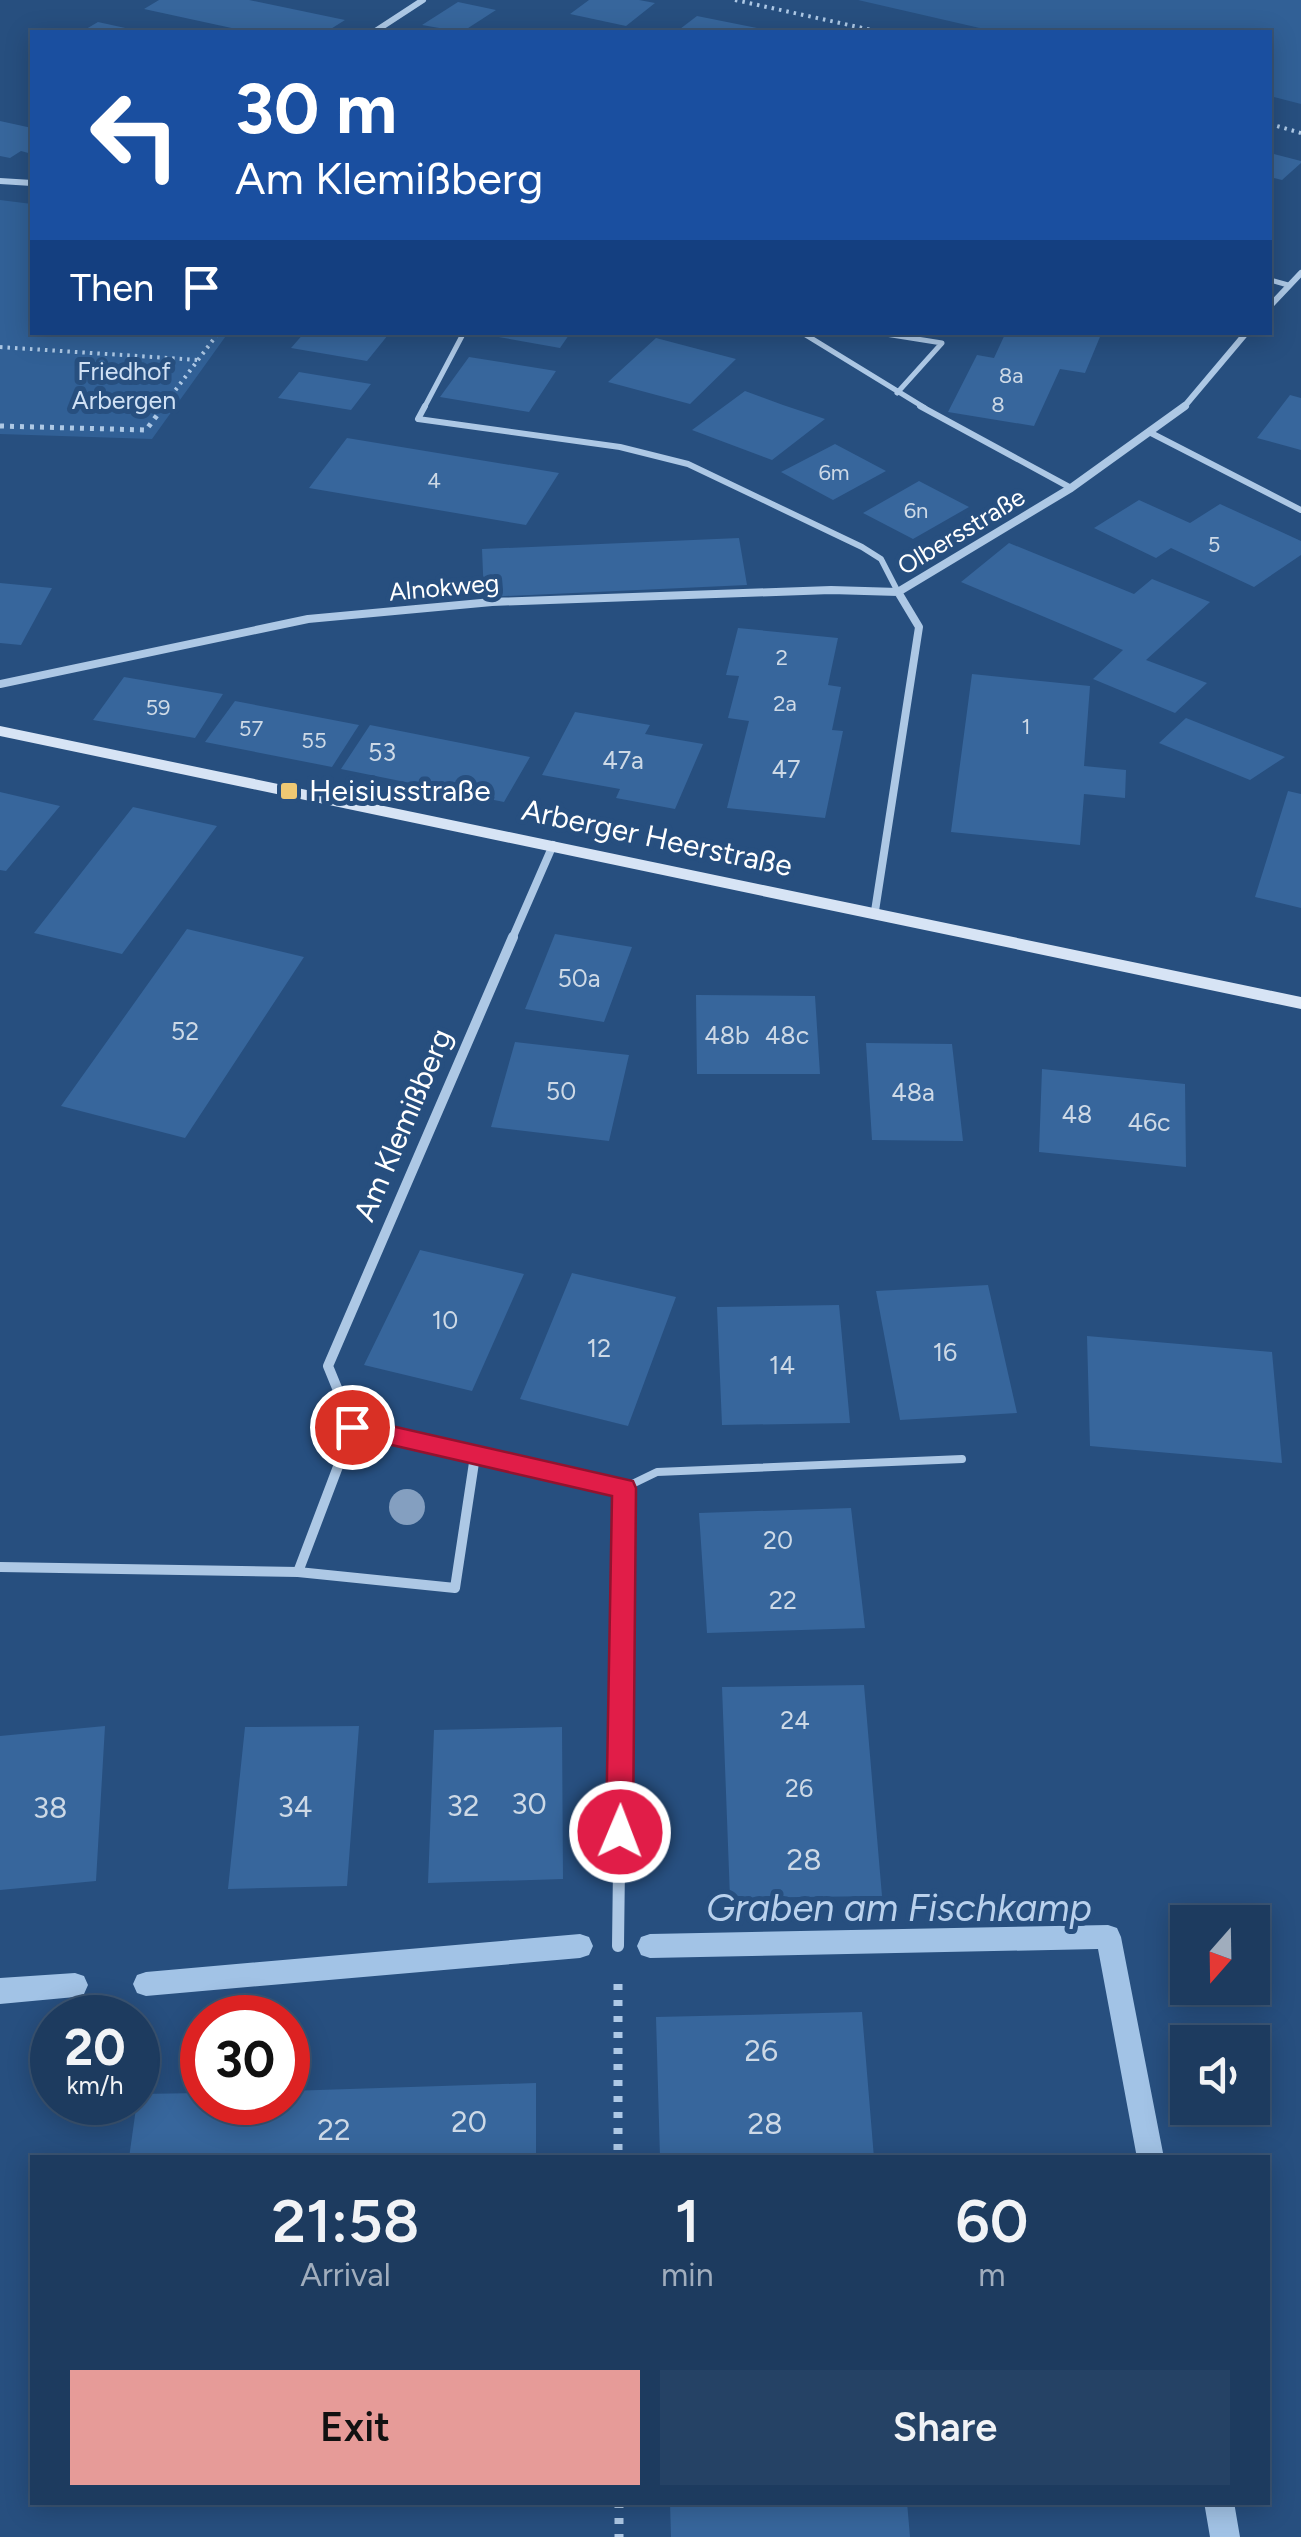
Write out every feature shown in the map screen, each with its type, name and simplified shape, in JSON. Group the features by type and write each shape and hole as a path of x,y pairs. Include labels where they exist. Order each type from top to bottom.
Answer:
{"main road":[{"name":"Arberger Heerstraße","path":"0,731 1301,1003"}],"street":[{"path":"377,30 423,0"},
{"path":"0,181 30,184"},
{"path":"1272,304 1301,273"},
{"name":"Olbersstraße","path":"875,911 919,627 898,592 1071,488 1178,414 1245,335"},
{"name":"Alnokweg","path":"0,684 308,619 492,602 831,590 898,592"},
{"name":"Am Klemißberg","path":"352,1427 328,1366 553,844"},
{"path":"298,1572 352,1427 624,1488 618,1946"},
{"path":"0,1567 298,1572 455,1588 474,1456"}],"lane":[{"path":"1272,281 1288,285"},
{"path":"806,335 896,393 1071,488"},
{"path":"890,335 942,344 896,393"},
{"path":"462,336 418,419 620,447 688,464 862,547 881,559 898,592"},
{"path":"1151,433 1301,510"},
{"path":"624,1488 657,1472 962,1459"}],"path":[{"path":"735,0 872,30"},
{"path":"1272,125 1301,132"},
{"path":"0,426 146,430 217,335"},
{"path":"0,347 199,360"},
{"path":"618,1946 618,2155"},
{"path":"619,2505 619,2537"}],"green space":[{"path":"858,0 1301,0 1301,104 1272,97 1272,30 988,30"},
{"name":"Friedhof Arbergen","path":"0,200 30,204 30,335 227,335 152,439 0,434"}],"building":[{"path":"159,0 249,0 345,20 329,30 241,30 144,9"},
{"path":"589,0 655,3 626,26 570,14"},
{"path":"458,2 496,10 465,30 422,25"},
{"path":"697,16 762,29 733,30 679,30"},
{"path":"98,22 134,30 84,30"},
{"path":"0,121 30,128 30,153 21,151 10,158 0,156"},
{"path":"1272,154 1301,161 1282,180 1272,178"},
{"path":"302,335 388,335 367,361 291,348"},
{"path":"487,335 569,335 560,348"},
{"path":"1005,335 1101,335 1085,373 1060,369 1034,426 948,412 977,355 994,358"},
{"path":"656,338 736,359 690,404 608,382"},
{"path":"469,357 556,371 529,412 440,397"},
{"path":"299,372 371,384 351,410 278,398"},
{"path":"745,391 825,419 772,460 692,430"},
{"path":"1290,395 1301,398 1301,450 1257,438"},
{"path":"347,438 559,473 526,525 309,488"},
{"path":"835,444 886,471 833,500 781,472"},
{"path":"919,481 969,507 913,539 863,513"},
{"path":"1139,500 1190,523 1220,504 1301,541 1301,555 1254,587 1171,548 1156,558 1094,528"},
{"path":"739,538 747,585 484,597 482,549"},
{"path":"1009,543 1134,594 1152,579 1210,602 1146,660 1207,683 1175,713 1093,679 1123,650 961,582"},
{"path":"0,583 52,588 21,645 0,643"},
{"path":"738,628 838,638 828,685 841,687 832,730 843,731 825,818 727,808 749,721 728,718 739,676 726,675"},
{"path":"972,674 1090,686 1084,766 1126,770 1125,798 1084,794 1080,845 951,832"},
{"path":"124,677 223,694 195,738 93,720"},
{"path":"235,701 359,725 332,767 205,742"},
{"path":"575,712 650,725 645,734 703,744 675,809 616,798 620,789 542,775"},
{"path":"1186,718 1285,757 1250,780 1159,743"},
{"path":"370,725 530,757 504,802 341,769"},
{"path":"1288,791 1301,794 1301,908 1255,897"},
{"path":"0,792 60,806 6,871 0,870"},
{"path":"133,807 217,826 122,954 34,933"},
{"path":"187,929 304,957 185,1138 61,1106"},
{"path":"555,934 632,947 604,1022 525,1009"},
{"path":"696,995 815,996 820,1074 697,1074"},
{"path":"515,1042 629,1055 609,1141 491,1127"},
{"path":"866,1043 952,1044 963,1141 872,1140"},
{"path":"1042,1069 1185,1084 1186,1167 1039,1152"},
{"path":"420,1250 524,1274 472,1391 364,1365"},
{"path":"572,1273 676,1297 628,1426 520,1399"},
{"path":"988,1285 1017,1413 900,1420 876,1291"},
{"path":"839,1305 850,1423 722,1425 717,1307"},
{"path":"1087,1336 1272,1352 1282,1463 1090,1446"},
{"path":"851,1508 865,1628 707,1633 699,1513"},
{"path":"864,1685 882,1896 730,1898 722,1687"},
{"path":"105,1726 96,1881 0,1890 0,1736"},
{"path":"359,1726 347,1886 228,1889 245,1727"},
{"path":"562,1727 563,1879 428,1883 434,1730"},
{"path":"862,2012 874,2155 660,2155 656,2017"},
{"path":"536,2083 536,2155 129,2155 134,2125 160,2125 160,2094 180,2093 180,2125 310,2125 310,2090"},
{"path":"670,2505 907,2505 910,2537 671,2537"}],"waterway":[{"name":"Graben am Fischkamp","path":"650,1946 1108,1937 1150,2155"},
{"name":"Graben am Fischkamp","path":"146,1984 580,1946"},
{"name":"Graben am Fischkamp","path":"0,1991 75,1985"},
{"name":"Graben am Fischkamp","path":"1220,2505 1225,2537"}],"place":[{"name":"Heisiusstraße","path":"289,791"}],"route":[{"path":"352,1427 624,1488 620,1832"}]}
